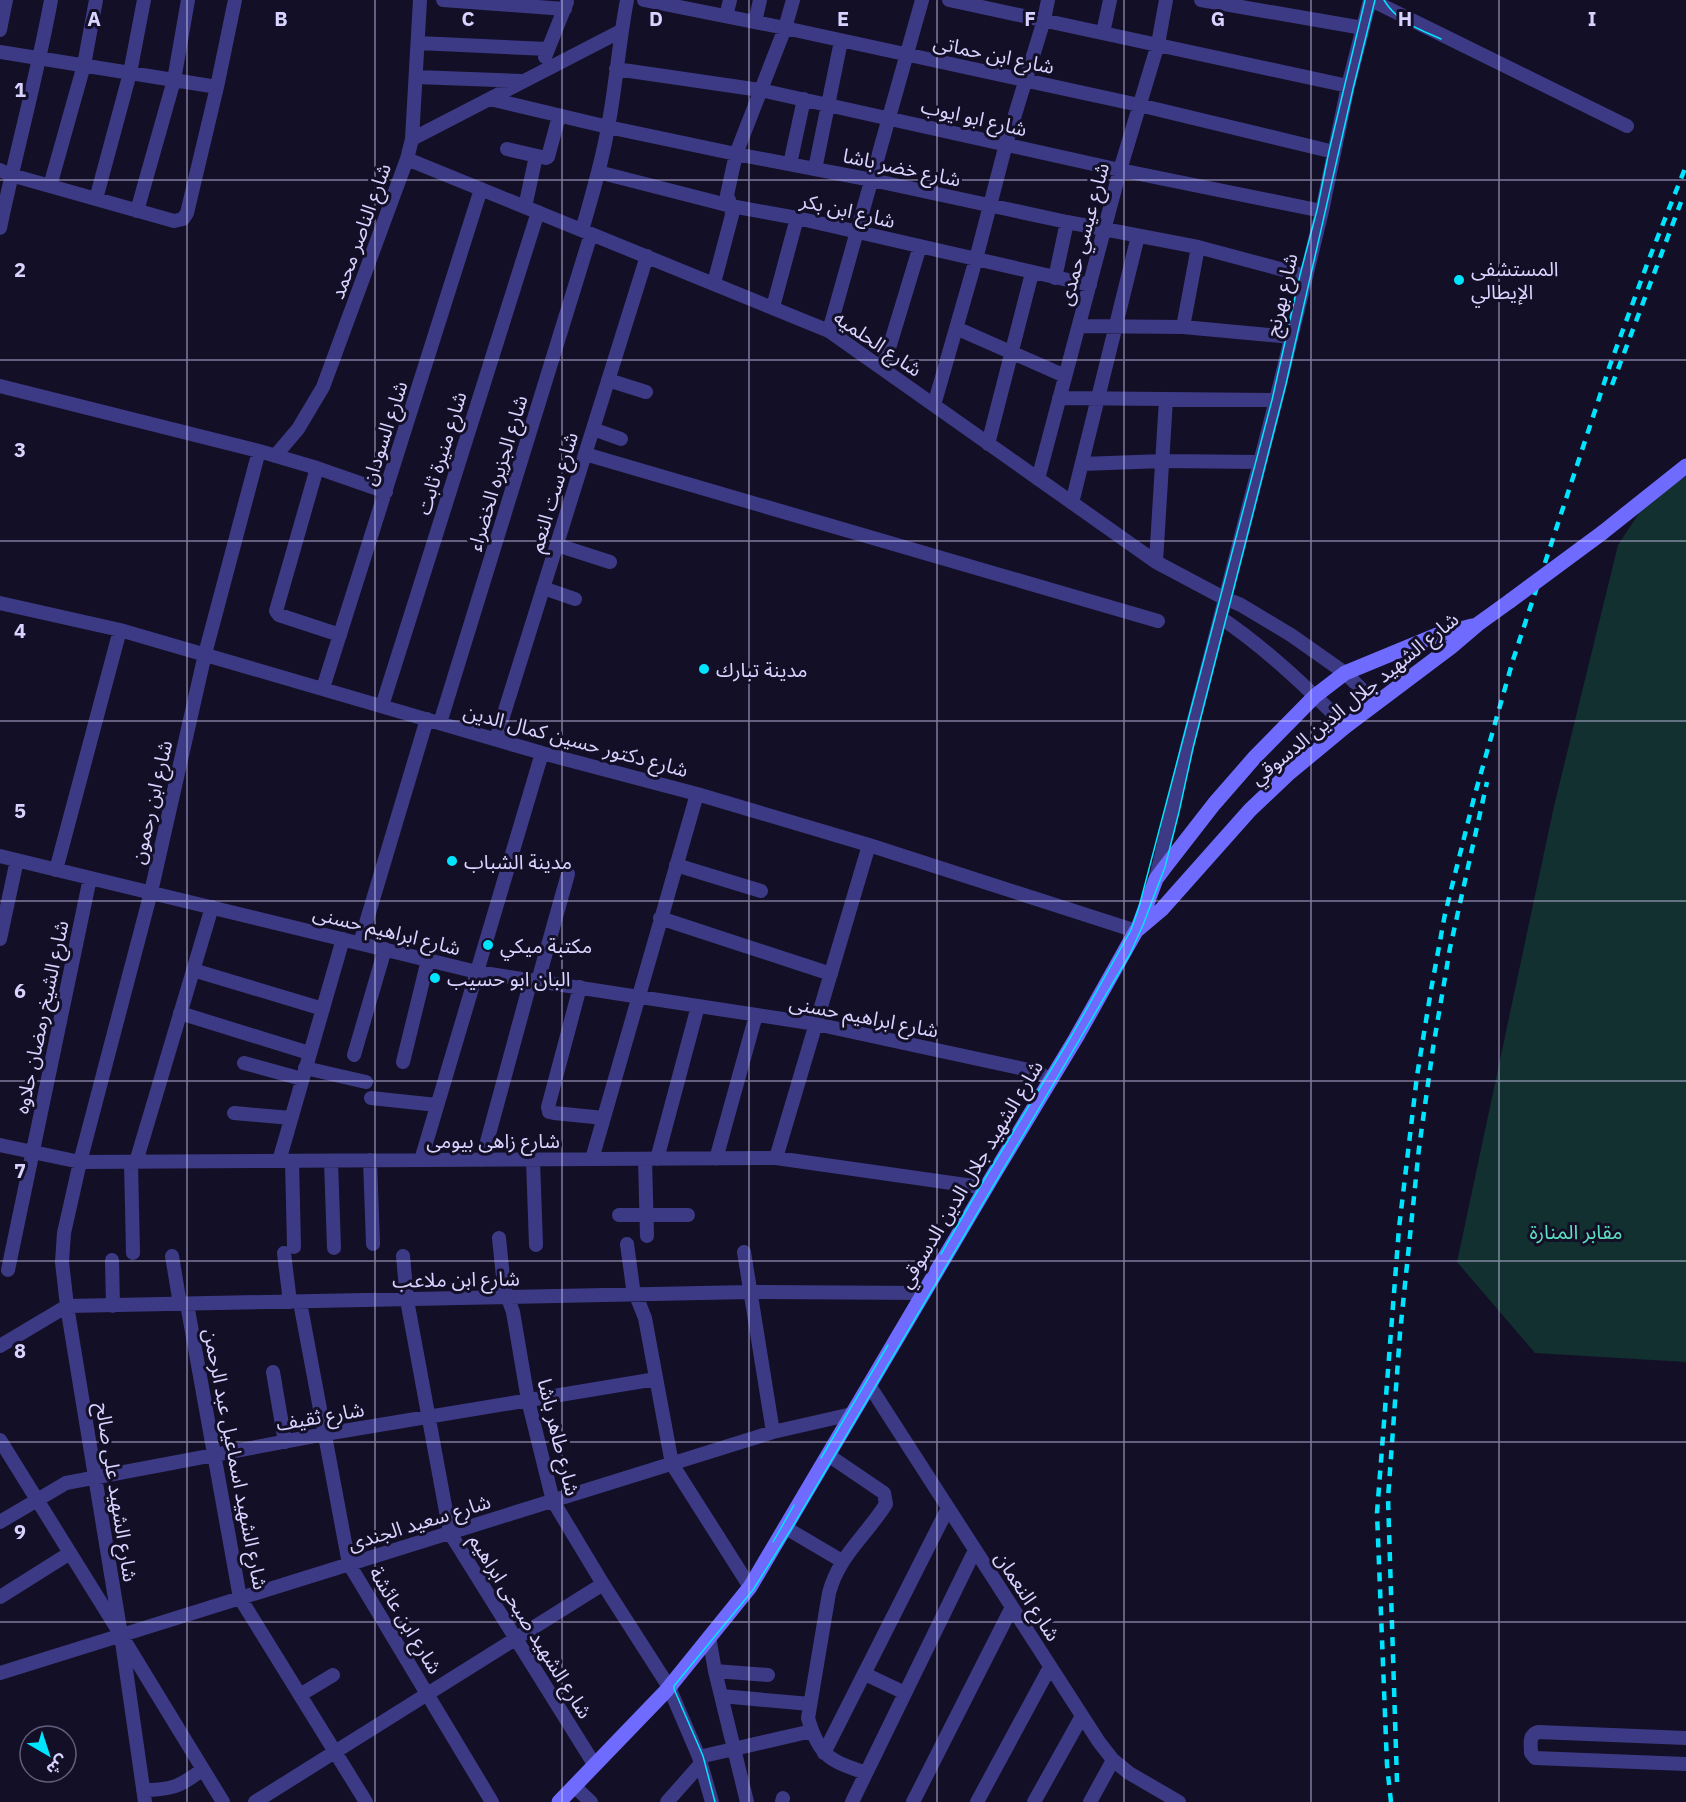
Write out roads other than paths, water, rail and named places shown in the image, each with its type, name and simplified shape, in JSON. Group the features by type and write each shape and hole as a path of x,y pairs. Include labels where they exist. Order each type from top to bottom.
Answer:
{"main road":[{"name":"شارع الشهيد جلال الدين الدسوقي","path":"1136,931 1162,909 1257,804 1288,774 1478,624 1602,533 1686,466"},
{"name":"شارع الشهيد جلال الدين الدسوقي","path":"560,1802 669,1687 750,1587 1076,1038 1136,931 1156,879 1214,804 1255,757 1315,696 1345,673 1437,635 1478,624"}],"street":[{"path":"0,30 6,0"},
{"path":"0,228 5,173 40,59 51,0"},
{"path":"50,186 84,65 96,0"},
{"path":"96,199 130,73 144,0"},
{"path":"137,211 174,80 188,0"},
{"path":"5,173 180,221 185,216 218,87 235,0"},
{"name":"شارع الناصر محمد","path":"275,456 298,429 323,387 407,159 412,139 420,0"},
{"path":"443,0 566,4 538,74"},
{"name":"شارع الجزيره الخضراء","path":"360,943 433,721 587,232 608,127 627,0"},
{"name":"شارع ابن حماتى","path":"644,0 785,28 1139,105 1334,152"},
{"path":"726,16 730,0"},
{"path":"755,22 760,0"},
{"path":"714,284 732,215 727,195 736,154 785,28 793,0"},
{"path":"829,331 922,0"},
{"path":"949,0 980,3 1044,20 1348,86"},
{"path":"934,405 1048,0"},
{"path":"1103,33 1110,0"},
{"name":"شارع عيسي حمدى","path":"1038,479 1120,170 1158,44 1166,0"},
{"path":"1201,0 1235,3 1363,28"},
{"path":"1371,0 1627,126"},
{"name":"شارع بهرنج","path":"1156,879 1187,747 1276,400 1322,211 1348,86 1371,0"},
{"path":"412,139 621,31"},
{"path":"815,169 842,41"},
{"path":"417,43 548,50"},
{"path":"0,52 218,87"},
{"name":"شارع ابو ايوب","path":"616,69 760,90 1120,170 1322,211"},
{"path":"416,77 524,81"},
{"name":"شارع خضر باشا","path":"490,99 736,154 1198,247 1305,276"},
{"path":"790,164 804,99"},
{"path":"507,149 546,158 550,155 559,116"},
{"name":"شارع منيرة ثابت","path":"382,706 531,209 536,156"},
{"name":"شارع الحلميه","path":"407,159 829,331 1156,562 1240,605 1292,635 1345,673 1376,703"},
{"name":"شارع ابن بكر","path":"598,172 731,206 797,218 1090,285"},
{"name":"شارع السودان","path":"323,688 481,189"},
{"path":"773,307 797,218"},
{"path":"1055,278 1067,222"},
{"path":"1072,503 1138,236"},
{"path":"883,368 920,246"},
{"path":"1183,327 1198,247"},
{"name":"شارع ست النعم","path":"495,739 647,256"},
{"path":"988,444 1032,273"},
{"path":"1079,326 1183,327 1291,337"},
{"path":"956,328 1065,376"},
{"path":"608,380 646,392"},
{"path":"0,386 259,451 386,492"},
{"path":"1059,398 1276,400"},
{"path":"1156,562 1166,399"},
{"path":"593,429 621,439"},
{"name":"شارع ابن رحمون","path":"80,1162 151,892 205,654 259,451"},
{"path":"585,454 1158,621"},
{"path":"1082,464 1163,461 1260,462"},
{"path":"317,468 276,611 279,615 340,635"},
{"path":"556,545 610,562"},
{"path":"543,588 575,600"},
{"name":"شارع دكتور حسين كمال الدين","path":"0,603 120,630 542,753 697,794 869,845 1136,931"},
{"path":"1221,618 1263,650 1347,726"},
{"path":"56,870 120,630"},
{"path":"421,1160 542,753"},
{"path":"592,1159 697,794"},
{"path":"776,1158 869,845"},
{"name":"شارع ابراهيم حسنى","path":"0,856 477,972 816,1024 1038,1072 1050,1080"},
{"path":"0,939 17,860"},
{"path":"676,865 761,891"},
{"path":"483,1160 568,874"},
{"name":"شارع الشيخ رمضان حلاوه","path":"8,1270 90,878"},
{"path":"133,1253 133,1162 212,907"},
{"path":"660,918 831,974"},
{"name":"شارع ابن عائشة","path":"343,939 291,1118 285,1161 289,1250 295,1302 325,1434 350,1564 492,1802"},
{"path":"354,1055 385,949"},
{"path":"403,1062 428,960"},
{"path":"193,970 323,1009"},
{"path":"580,987 548,1107 549,1112 554,1113 604,1118"},
{"path":"647,1236 646,1216 651,1159 698,1006"},
{"path":"180,1013 309,1053"},
{"path":"716,1159 756,1015"},
{"path":"244,1063 366,1082"},
{"path":"371,1098 437,1106"},
{"path":"234,1113 291,1118"},
{"name":"شارع زاهى بيومى","path":"0,1146 80,1162 776,1158 985,1189"},
{"path":"370,1160 374,1244"},
{"path":"533,1160 536,1245"},
{"path":"331,1161 334,1248"},
{"name":"شارع الشهيد على صالح","path":"80,1162 64,1233 62,1262 121,1635 223,1802"},
{"path":"619,1215 688,1215"},
{"name":"شارع طاهر باشا","path":"499,1238 504,1287 513,1312 528,1400 553,1501 669,1687 700,1761 712,1802"},
{"path":"627,1244 632,1281 645,1318 672,1464 750,1587"},
{"path":"744,1252 773,1432"},
{"name":"شارع الشهيد اسماعيل عبد الرحمن","path":"172,1256 184,1304 240,1598 366,1802"},
{"name":"شارع الشهيد صبحى ابراهيم","path":"403,1256 406,1300 450,1533 594,1764"},
{"path":"112,1260 113,1305"},
{"name":"شارع ابن ملاعب","path":"0,1346 68,1306 750,1292 924,1293"},
{"path":"273,1372 285,1442"},
{"name":"شارع ثقيف","path":"0,1522 66,1483 325,1434 656,1379"},
{"name":"شارع النعمان","path":"869,1385 1099,1742 1113,1760 1155,1796 1179,1802"},
{"name":"شارع سعيد الجندى","path":"0,1672 773,1432 852,1414"},
{"path":"0,1440 121,1635 144,1796 185,1783 203,1769"},
{"path":"828,1455 884,1493 886,1504 833,1576 808,1718 824,1753 836,1763 866,1773"},
{"path":"824,1753 948,1508"},
{"path":"786,1528 842,1561"},
{"path":"852,1802 975,1550"},
{"path":"0,1597 70,1553"},
{"path":"255,1802 603,1584"},
{"path":"913,1802 1012,1607"},
{"path":"709,1637 747,1802"},
{"path":"977,1802 1050,1667"},
{"path":"715,1671 768,1675"},
{"path":"865,1674 905,1693"},
{"path":"300,1695 333,1675"},
{"path":"721,1696 810,1704"},
{"path":"1034,1802 1082,1716"},
{"path":"667,1802 698,1767 700,1761 734,1749 812,1731"},
{"path":"1686,1738 1538,1732 1531,1737 1531,1753 1535,1758 1686,1764"},
{"path":"1090,1802 1113,1760"},
{"path":"574,1786 591,1802"}],"tram line":[{"path":"941,1254 1072,1035 1131,930 1139,907 1272,400 1365,0"},
{"path":"715,1802 703,1756 674,1686 753,1590 790,1531 1130,954 1165,867 1286,384 1375,0"},
{"path":"1384,0 1389,8 1402,19 1441,39"},
{"path":"821,1458 888,1345"},
{"path":"773,1542 794,1505"}],"railway":[{"path":"1391,1802 1387,1765 1377,1513 1399,1228 1417,1076 1431,990 1445,914 1475,794 1513,660 1610,365 1686,166"},
{"path":"1612,385 1681,202"},
{"path":"1397,1782 1388,1498 1400,1333 1419,1148 1433,1048 1450,948 1487,782"}],"place":[{"name":"المستشفى الإيطالي","path":"1459,280"},
{"name":"مدينة تبارك","path":"704,669"},
{"name":"مدينة الشباب","path":"452,861"},
{"name":"مكتبة ميكي","path":"488,945"},
{"name":"البان ابو حسيب","path":"435,978"}],"park label":[{"name":"مقابر المنارة","path":"1576,1231"}]}
